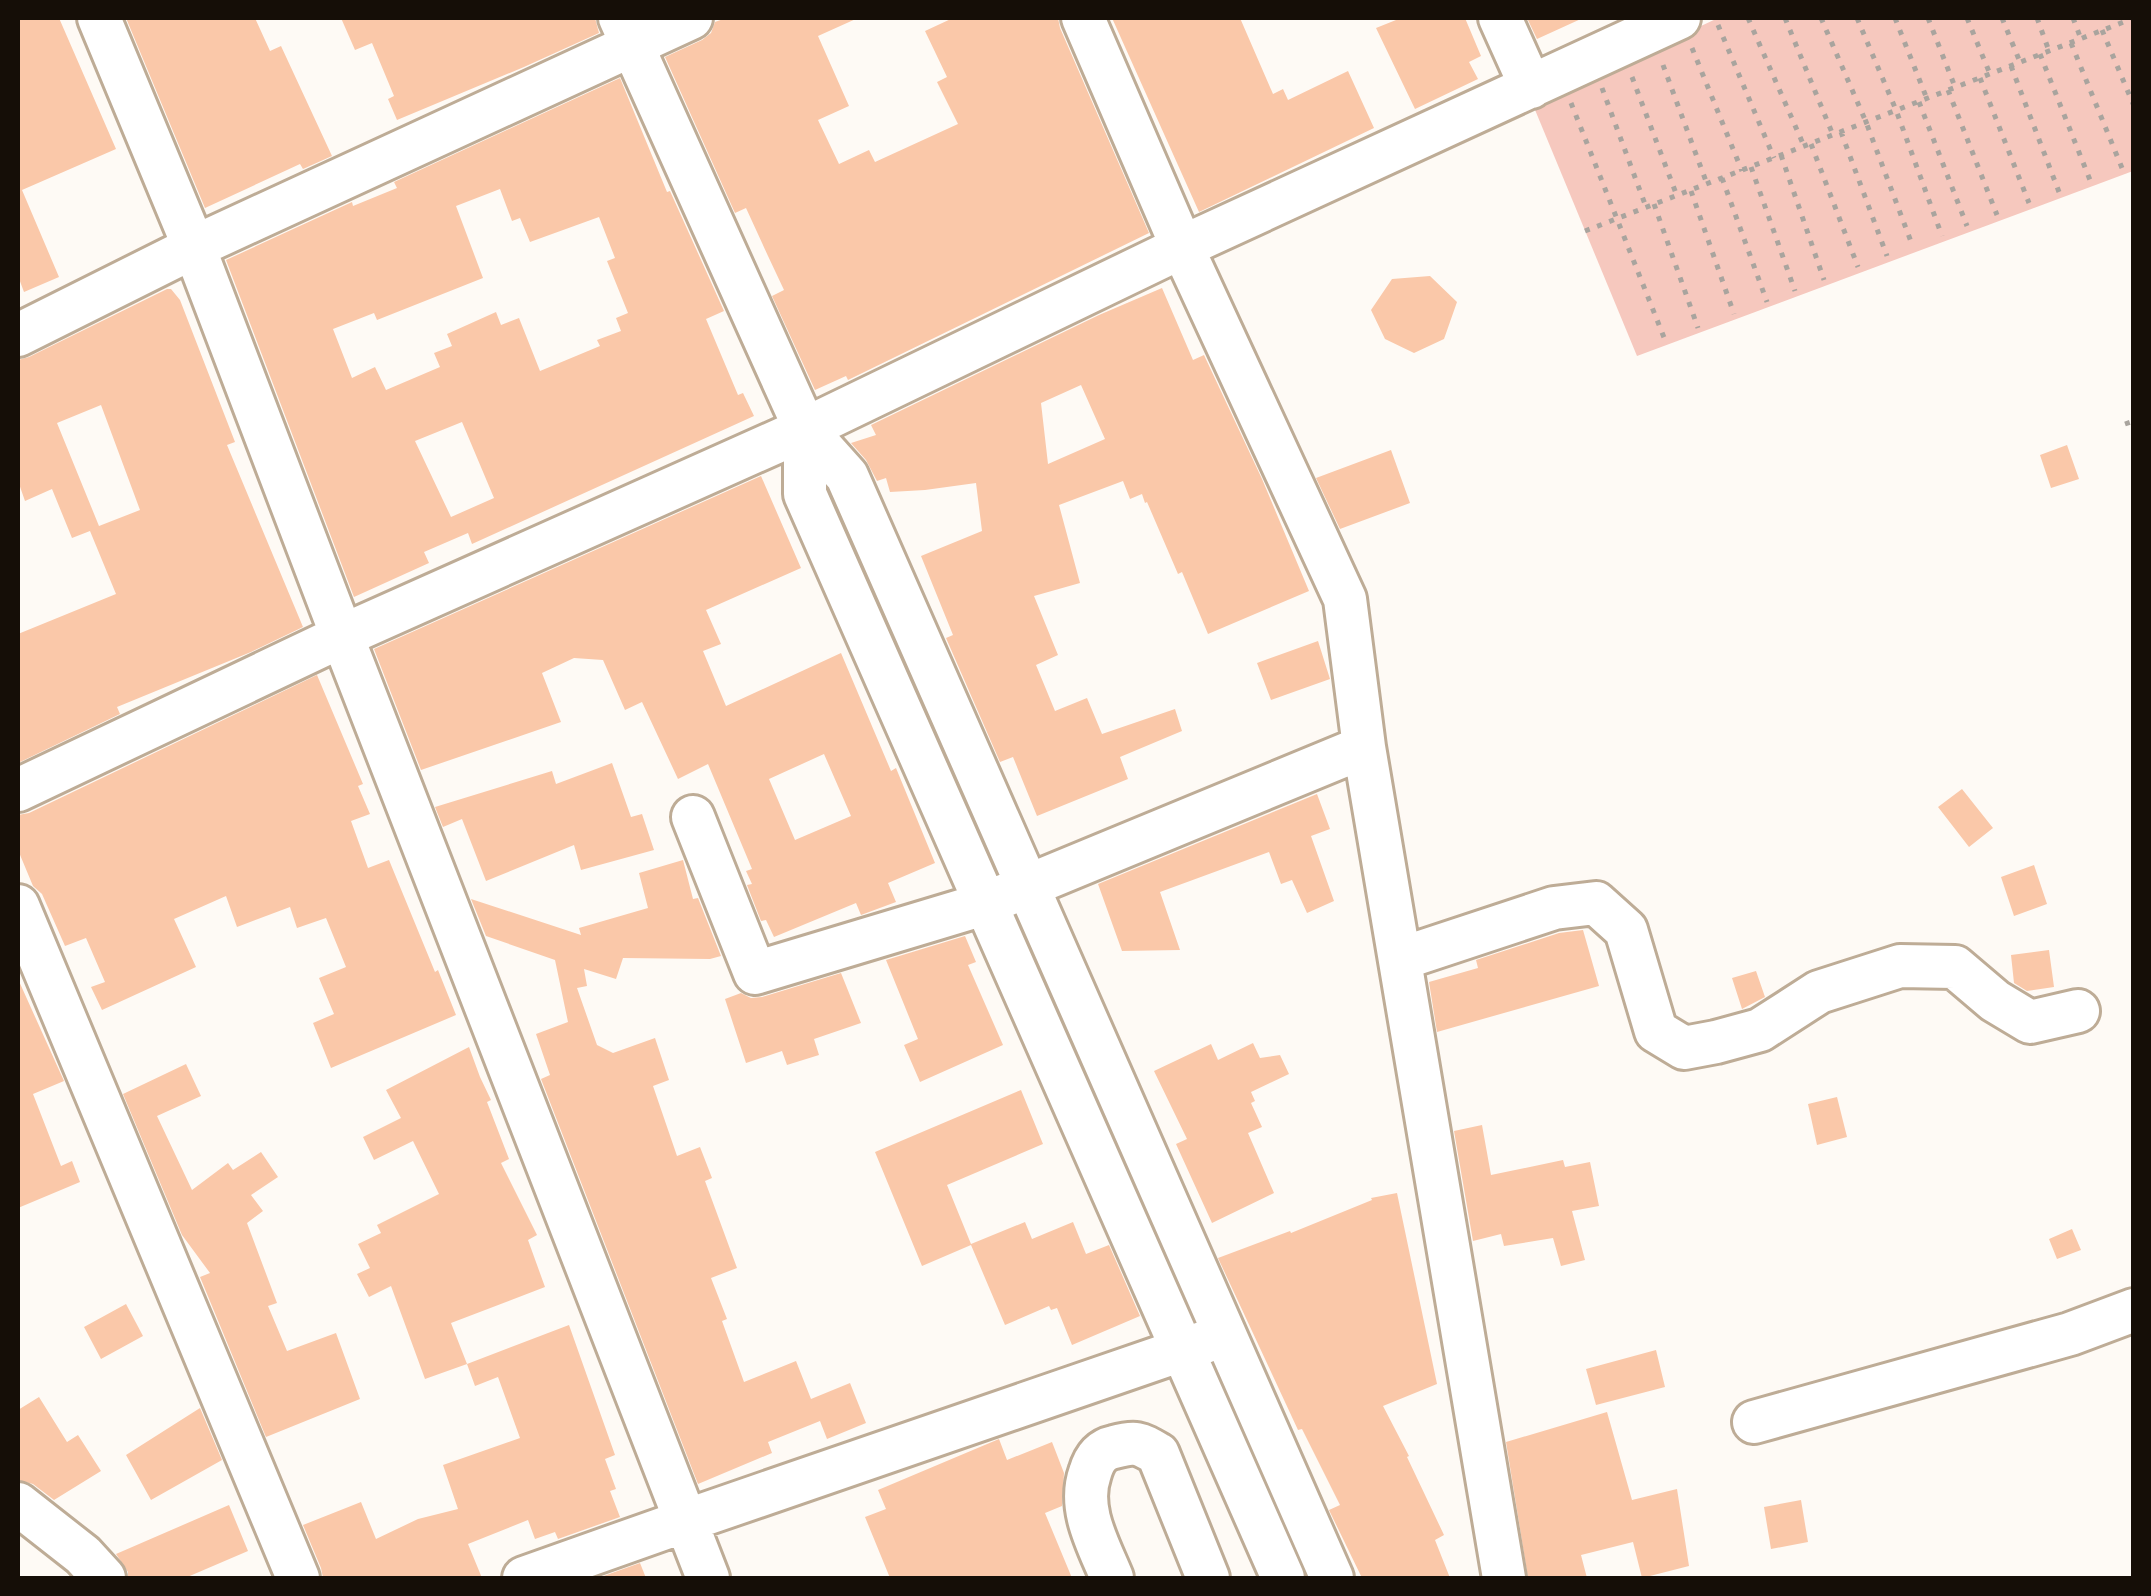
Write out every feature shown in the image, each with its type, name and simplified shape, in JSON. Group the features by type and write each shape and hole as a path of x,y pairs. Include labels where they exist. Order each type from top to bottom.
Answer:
{"street":[{"path":"99,18 194,247 708,1578"},
{"path":"18,335 626,31 691,18"},
{"path":"1084,18 1182,247 1345,600 1364,747 1504,1578"},
{"path":"1500,18 1550,92"},
{"path":"626,31 805,429 847,476 1332,1578"},
{"path":"18,790 342,636 805,429 1182,247 1686,34"},
{"path":"805,429 806,494 1283,1578"},
{"path":"693,817 755,974 984,904 1364,747"},
{"path":"1400,959 1554,908 1596,903 1626,930 1656,1031 1684,1048 1760,1030 1819,992 1900,966 1954,967 1995,1002 2030,1022 2078,1011"},
{"path":"18,906 298,1578"},
{"path":"1754,1422 2070,1334 2134,1310"},
{"path":"524,1578 1224,1335"},
{"path":"1112,1578 1090,1524 1086,1483 1094,1460 1104,1449 1131,1442 1158,1454 1208,1578"},
{"path":"18,1504 83,1555 104,1578"}],"path":[{"path":"1748,18 1808,145 1858,267"},
{"path":"1785,18 1833,135"},
{"path":"1822,18 1914,246"},
{"path":"1858,18 1942,236"},
{"path":"1894,18 1927,99"},
{"path":"1928,18 1998,215"},
{"path":"1967,18 1990,74"},
{"path":"2002,18 2020,62"},
{"path":"2037,18 2049,51"},
{"path":"2073,18 2080,39"},
{"path":"2108,18 2112,26"},
{"path":"1585,232 2133,19"},
{"path":"2102,30 2134,106"},
{"path":"1686,34 1777,157 1824,280"},
{"path":"1686,34 1742,171"},
{"path":"1686,34 1707,184"},
{"path":"2071,43 2122,168"},
{"path":"2040,54 2090,180"},
{"path":"2011,66 2059,192"},
{"path":"1629,67 1677,196"},
{"path":"1980,78 2029,203"},
{"path":"1599,81 1646,207"},
{"path":"1550,92 1617,219 1664,340"},
{"path":"1919,102 1968,226"},
{"path":"1841,132 1887,256"},
{"path":"1751,167 1796,291"},
{"path":"1722,178 1767,302"},
{"path":"1691,190 1734,314"},
{"path":"1654,204 1698,328"},
{"path":"2125,424 2134,421"}],"shaded area":[{"path":"1718,18 2133,18 2133,171 1637,356 1533,105"}],"building":[{"path":"18,18 59,18 116,149 22,190 59,277 24,292 18,276"},
{"path":"126,18 255,18 270,51 281,46 332,156 303,169 300,164 205,208"},
{"path":"341,18 595,18 599,33 397,120 388,99 394,96 372,43 355,50"},
{"path":"726,18 858,18 818,36 849,106 818,120 839,164 869,150 875,162 958,124 937,82 947,77 925,31 953,18 1058,18 1149,233 848,380 846,376 815,390 772,296 784,290 746,208 735,213 665,57 702,40 711,33 715,22"},
{"path":"1112,18 1240,18 1273,94 1283,89 1288,100 1348,71 1374,128 1199,212"},
{"path":"1401,18 1465,18 1481,56 1469,62 1478,79 1415,109 1376,28"},
{"path":"1527,18 1583,18 1537,39"},
{"path":"620,78 667,192 670,191 724,311 706,319 738,395 743,393 754,416 472,544 468,533 424,552 429,563 354,597 226,260 352,202 353,206 397,188 394,182","holes":["500,189 512,221 520,218 530,242 599,217 615,258 607,261 628,313 616,318 621,331 597,340 600,346 540,371 519,318 501,325 496,312 447,334 452,346 434,353 440,367 386,390 375,367 352,378 333,329 374,313 377,320 483,278 456,206","462,422 494,498 451,517 415,441"]},
{"path":"1430,276 1457,302 1444,339 1414,353 1385,339 1371,310 1392,279"},
{"path":"1162,288 1193,360 1204,355 1309,591 1208,634 1142,494 1130,499 1123,481 1059,505 1080,583 1034,596 1058,655 1036,665 1055,711 1087,698 1102,734 1175,709 1182,731 1120,757 1128,779 1037,816 1013,757 1000,762 946,638 953,635 921,556 982,531 976,483 890,492 886,478 877,481 851,443 876,435 871,425","holes":["1081,385 1105,439 1048,464 1041,403"]},
{"path":"171,289 180,300 235,442 227,445 303,627 117,707 120,714 18,763 18,634 116,594 90,531 72,538 52,489 25,501 18,481 18,360","holes":["101,405 140,510 99,526 57,423"]},
{"path":"2067,445 2079,479 2051,488 2040,455"},
{"path":"1391,450 1410,503 1340,529 1316,478"},
{"path":"761,476 801,568 706,610 721,644 703,651 726,706 841,653 891,771 896,768 935,863 888,883 896,902 861,915 856,903 774,937 766,920 761,921 747,885 752,884 746,871 752,869 708,764 678,779 642,702 625,710 603,660 574,658 542,673 561,722 421,770 374,649","holes":["824,754 851,816 795,840 769,779"]},
{"path":"1318,641 1330,679 1271,700 1257,663"},
{"path":"317,675 363,784 358,786 370,814 351,821 368,868 389,860 456,1015 331,1068 313,1023 334,1014 319,978 346,967 326,918 297,928 290,907 237,927 226,896 174,919 196,967 102,1010 91,987 105,982 86,938 65,946 42,894 33,886 18,850 18,815"},
{"path":"612,763 631,817 642,814 654,850 581,870 574,845 486,881 462,819 443,827 435,807 552,771 556,784"},
{"path":"1962,789 1993,828 1969,847 1938,807"},
{"path":"1317,794 1330,829 1311,836 1334,901 1307,913 1292,880 1281,884 1269,852 1160,892 1180,950 1122,951 1098,884"},
{"path":"683,860 693,899 698,898 721,956 623,958 616,979 584,969 587,986 577,988 597,1045 613,1053 655,1038 669,1080 653,1086 677,1156 700,1147 712,1178 705,1181 737,1268 711,1278 744,1382 796,1361 811,1399 850,1383 866,1423 827,1439 820,1421 768,1442 772,1453 698,1484 541,1079 550,1075 536,1034 568,1022 555,960 486,936 471,899 581,935 579,928 648,908 639,873"},
{"path":"2034,865 2047,904 2014,916 2001,877"},
{"path":"1583,930 1599,986 1437,1032 1429,982 1478,968 1476,960 1559,933"},
{"path":"965,936 976,962 968,965 1003,1045 920,1082 904,1045 918,1039 886,960"},
{"path":"2049,950 2054,987 2027,991 2014,983 2011,955"},
{"path":"1756,971 1765,997 1742,1009 1732,978"},
{"path":"841,973 861,1023 814,1039 819,1055 787,1065 782,1051 746,1063 725,999 741,993 751,998 762,997"},
{"path":"18,979 64,1081 33,1094 61,1166 72,1161 80,1182 18,1208"},
{"path":"1253,1043 1260,1058 1280,1055 1289,1074 1251,1092 1255,1101 1251,1103 1262,1127 1248,1133 1274,1193 1212,1223 1176,1144 1187,1139 1154,1071 1211,1044 1218,1060"},
{"path":"469,1047 509,1159 501,1163 537,1235 528,1240 545,1287 451,1323 467,1364 425,1379 391,1286 369,1297 357,1274 370,1268 358,1244 381,1233 377,1225 439,1194 413,1141 374,1160 363,1137 401,1118 386,1090"},
{"path":"186,1064 201,1096 157,1116 192,1190 228,1163 233,1170 261,1152 278,1177 251,1195 263,1211 247,1223 277,1303 268,1306 287,1351 336,1333 360,1399 266,1437 200,1277 210,1273 182,1235 123,1094"},
{"path":"1021,1090 1043,1144 947,1185 971,1244 1025,1222 1032,1239 1073,1222 1086,1254 1109,1245 1140,1316 1072,1345 1057,1308 1051,1310 1049,1306 1005,1325 971,1245 922,1266 875,1152"},
{"path":"1837,1097 1847,1137 1817,1145 1808,1104"},
{"path":"1482,1125 1491,1175 1563,1160 1565,1167 1590,1162 1599,1206 1572,1211 1585,1260 1561,1266 1553,1238 1504,1246 1501,1234 1473,1241 1454,1131"},
{"path":"1397,1193 1437,1384 1383,1406 1444,1535 1435,1540 1450,1578 1362,1578 1329,1510 1340,1505 1302,1429 1298,1430 1218,1258 1291,1233 1371,1198"},
{"path":"2072,1229 2081,1250 2057,1259 2049,1239"},
{"path":"126,1304 143,1336 101,1359 84,1327"},
{"path":"569,1325 615,1455 605,1459 616,1489 610,1491 620,1517 558,1539 555,1532 535,1539 528,1520 468,1544 482,1578 323,1578 303,1525 361,1502 376,1539 418,1519 458,1509 443,1465 520,1438 498,1377 475,1386 467,1364"},
{"path":"1656,1350 1665,1387 1596,1405 1586,1369"},
{"path":"39,1397 67,1442 78,1435 101,1471 54,1500 33,1484 18,1480 18,1410"},
{"path":"200,1408 222,1460 151,1500 126,1455"},
{"path":"1607,1412 1632,1500 1677,1489 1689,1566 1642,1578 1633,1542 1581,1555 1587,1578 1528,1578 1506,1442"},
{"path":"999,1439 1007,1460 1052,1442 1064,1473 1062,1506 1045,1513 1072,1578 890,1578 865,1517 886,1509 878,1490"},
{"path":"1801,1500 1808,1542 1771,1549 1764,1507"},
{"path":"229,1505 248,1551 185,1578 128,1578 116,1554"},
{"path":"640,1563 646,1578 598,1578"}]}
